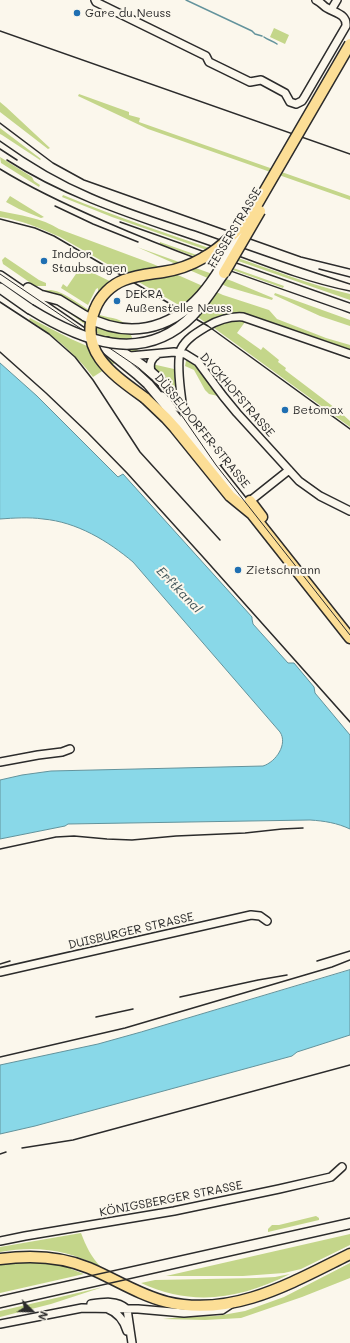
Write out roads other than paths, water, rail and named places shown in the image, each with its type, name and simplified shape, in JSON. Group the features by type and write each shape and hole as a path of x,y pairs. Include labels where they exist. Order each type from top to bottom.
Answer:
{"main road":[{"name":"FESSERSTRASSE","path":"28,288 40,295 60,300 85,316 104,325 127,329 142,329 156,326 177,316 194,302 210,283 350,44"},
{"name":"FESSERSTRASSE","path":"0,288 30,309 66,330 88,338 117,344 143,342 167,334 187,320 202,305 224,273 350,56"},
{"name":"FESSERSTRASSE","path":"252,213 226,242 203,258 178,269 131,277 115,285 102,296 97,303 92,316 91,329 92,342 98,358 104,366 156,408 188,444 230,496 252,514"},
{"name":"DÜSSELDORFER STRASSE","path":"0,269 130,356 151,372 164,385 184,410 210,450 350,628"},
{"name":"DÜSSELDORFER STRASSE","path":"0,276 105,348 148,384 350,638"},
{"path":"0,1259 40,1257 74,1263 153,1298 176,1304 201,1306 233,1303 268,1293 350,1254"}],"street":[{"path":"95,0 96,2 206,56 209,62 250,82 261,80 285,93 290,102 296,104 304,98 346,26 345,18 316,0"},
{"path":"331,10 336,0"},
{"path":"188,433 178,363 186,341 198,332 226,318 237,316 250,319 350,354"},
{"path":"151,372 149,366 150,361 153,357 160,353"},
{"path":"130,356 160,353 182,353"},
{"name":"DYCKHOFSTRASSE","path":"182,353 198,362 237,413 299,480 320,496 350,511"},
{"path":"148,384 172,405 184,410"},
{"path":"250,501 289,470"},
{"path":"0,762 62,752 70,749"},
{"name":"DUISBURGER STRASSE","path":"0,972 251,915 256,915 267,921"},
{"name":"KÖNIGSBERGER STRASSE","path":"0,1241 166,1212 279,1189 331,1177 342,1167"},
{"path":"82,1308 88,1305 112,1302 124,1306 127,1309 132,1343"},
{"path":"0,1324 82,1308 191,1313 222,1310 233,1303"},
{"path":"106,1308 113,1310 121,1318 132,1343"}],"water":[{"name":"Erftkanal","path":"0,363 37,396 118,477 123,474 252,617 253,624 288,663 294,663 314,687 315,693 350,735 350,829 340,825 310,820 68,824 65,826 0,839 0,780 51,771 263,766 268,764 276,757 282,747 283,742 280,732 133,562 123,554 103,540 80,528 68,524 38,518 0,519"},
{"path":"350,970 350,1035 297,1052 292,1056 35,1126 0,1134 0,1065 98,1044"}],"waterway":[{"path":"186,0 262,36"},
{"path":"264,37 277,44"}],"tram line":[{"path":"0,274 139,368 162,389 216,465 350,635"}],"railway":[{"path":"0,31 350,154"},
{"path":"0,123 53,163 84,180 301,257 350,269"},
{"path":"0,141 56,177 80,189 144,214 350,284"},
{"path":"0,149 17,160"},
{"path":"7,160 56,187 108,210 281,272 316,283 350,291"},
{"path":"0,169 52,197 136,235 227,270 350,313"},
{"path":"55,206 93,224 138,242"},
{"path":"0,219 35,228 54,236 208,326 350,429"},
{"path":"120,222 350,303"},
{"path":"319,269 350,277"},
{"path":"0,302 49,334 75,357 93,380 140,452 220,540"},
{"path":"0,352 88,433 127,473 350,722"},
{"path":"0,849 56,837 74,836 132,840 303,828"},
{"path":"317,961 350,951"},
{"path":"0,1057 125,1028 332,967 350,960"},
{"path":"0,964 10,961"},
{"path":"180,997 287,975"},
{"path":"96,1017 133,1009"},
{"path":"22,1148 73,1140 350,1065"},
{"path":"0,1154 6,1152"},
{"path":"0,1296 350,1218"},
{"path":"0,1308 350,1229"}],"place":[{"name":"Gare du Neuss","path":"77,13"},
{"name":"Indoor Staubsaugen","path":"44,261"},
{"name":"DEKRA Außenstelle Neuss","path":"117,301"},
{"name":"Betomax","path":"285,410"},
{"name":"Zietschmann","path":"238,570"}]}
